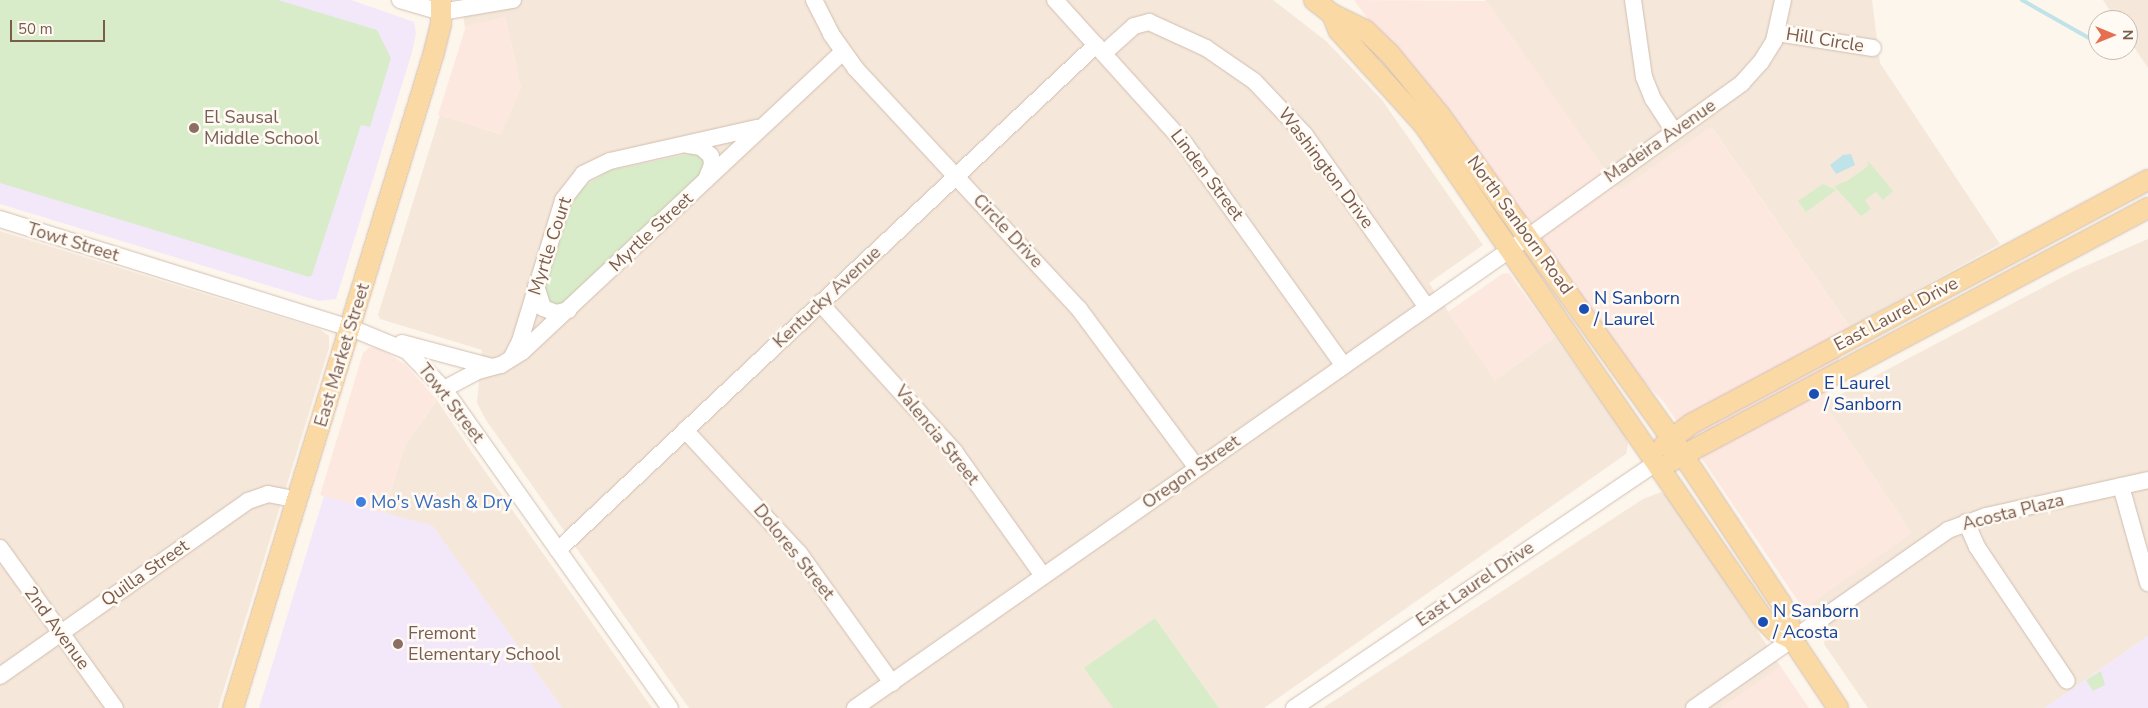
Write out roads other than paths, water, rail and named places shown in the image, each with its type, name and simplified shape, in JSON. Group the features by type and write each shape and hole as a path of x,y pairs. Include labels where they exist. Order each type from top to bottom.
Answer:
{"main road":[{"name":"North Sanborn Road","path":"1314,0 1332,14 1365,30 1394,59 1440,115 1671,437 1781,602 1789,621 1792,639 1838,708"},
{"name":"East Market Street","path":"233,708 433,56 441,6"},
{"name":"North Sanborn Road","path":"1332,14 1339,31 1424,125 1764,620 1776,632 1792,639"},
{"name":"East Laurel Drive","path":"1657,462 1662,448 1671,437 2148,180"},
{"name":"East Laurel Drive","path":"1657,462 1684,457 1923,326 2148,208"}],"street":[{"path":"400,0 441,6 513,0"},
{"name":"Circle Drive","path":"814,0 843,52 876,91 956,175 1094,326 1197,468"},
{"name":"Linden Street","path":"1055,0 1161,115 1204,168 1343,365"},
{"path":"1632,0 1644,77 1653,99 1674,130"},
{"path":"1777,33 1783,0"},
{"name":"Washington Drive","path":"1100,49 1134,26 1149,22 1206,48 1254,81 1305,136 1426,306"},
{"name":"Madeira Avenue","path":"1528,237 1752,72 1777,33"},
{"name":"Hill Circle","path":"1777,33 1873,48"},
{"name":"Kentucky Avenue","path":"558,550 956,175 1100,49"},
{"name":"Myrtle Street","path":"444,389 492,366 510,360 569,310 843,52"},
{"name":"Myrtle Court","path":"510,360 520,341 563,200 583,174 610,161 749,131 766,123"},
{"path":"688,145 701,147 711,156 711,170 704,182"},
{"name":"Towt Street","path":"0,219 376,336 415,357 444,389 670,708"},
{"name":"Oregon Street","path":"855,708 1426,306 1528,237"},
{"path":"536,286 544,308 556,313 569,310"},
{"name":"Valencia Street","path":"820,303 942,438 1043,576"},
{"path":"376,336 492,366"},
{"name":"Dolores Street","path":"685,430 799,554 892,683"},
{"name":"East Laurel Drive","path":"1294,708 1657,462"},
{"name":"Acosta Plaza","path":"1694,708 1939,535 1966,522 2148,480"},
{"path":"2121,486 2148,583"},
{"name":"Quilla Street","path":"0,676 248,501 268,494 298,500"},
{"path":"1966,522 1976,547 2067,681"},
{"name":"2nd Avenue","path":"0,548 115,708"}],"water":[{"path":"1851,154 1855,165 1836,174 1830,165 1843,155"}],"waterway":[{"path":"2022,0 2088,37"}],"place":[{"name":"El Sausal Middle School","path":"194,128"},
{"name":"N Sanborn / Laurel","path":"1584,309"},
{"name":"E Laurel / Sanborn","path":"1814,394"},
{"name":"Mo's Wash & Dry","path":"361,502"},
{"name":"N Sanborn / Acosta","path":"1763,622"},
{"name":"Fremont Elementary School","path":"398,644"}]}
